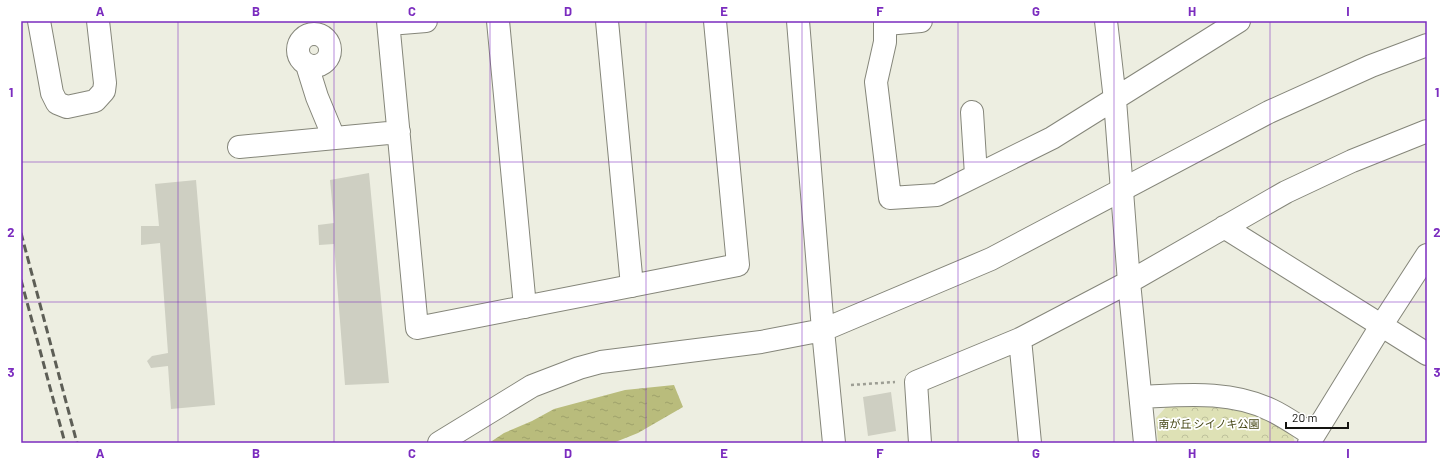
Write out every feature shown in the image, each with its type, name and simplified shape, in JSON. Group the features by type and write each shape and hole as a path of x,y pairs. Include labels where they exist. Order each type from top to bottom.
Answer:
{"street":[{"path":"39,21 52,93 57,103 67,107 95,101 104,91 105,83 98,21"},
{"path":"426,21 389,22 417,328 738,265 715,21"},
{"path":"498,21 525,307"},
{"path":"608,21 632,286"},
{"path":"798,21 823,330 834,443"},
{"path":"922,21 886,23 885,42 876,82 890,198 937,194 1052,138 1115,100 1227,24"},
{"path":"1106,21 1115,100 1121,191 1145,443"},
{"path":"439,443 532,386 579,368 601,362 761,342 823,330 991,259 1269,112 1326,84 1427,45"},
{"path":"306,65 334,138"},
{"path":"972,112 976,175"},
{"path":"920,443 916,382 1020,339 1129,282 1286,192 1352,161 1427,131"},
{"path":"239,147 399,132"},
{"path":"1224,227 1427,354"},
{"path":"1141,397 1214,395 1235,398 1270,409 1311,439 1427,255"},
{"path":"1020,339 1030,443"}],"path":[{"path":"851,385 916,382"}],"green space":[{"name":"南が丘 シイノキ公園","path":"1205,405 1234,408 1266,419 1292,433 1295,443 1158,443 1156,418 1167,406"}],"water":[{"path":"674,385 683,407 638,433 613,443 489,443 504,433 532,421 554,409 625,390"}],"building":[{"path":"369,173 389,383 345,385 334,244 319,245 318,225 334,223 330,180"},
{"path":"196,180 215,405 171,409 168,366 151,368 147,361 152,356 168,353 160,243 141,245 141,226 159,226 155,184"},
{"path":"891,392 896,431 868,436 863,397"}],"railway":[{"path":"21,233 77,443"},
{"path":"21,280 65,443"}]}
